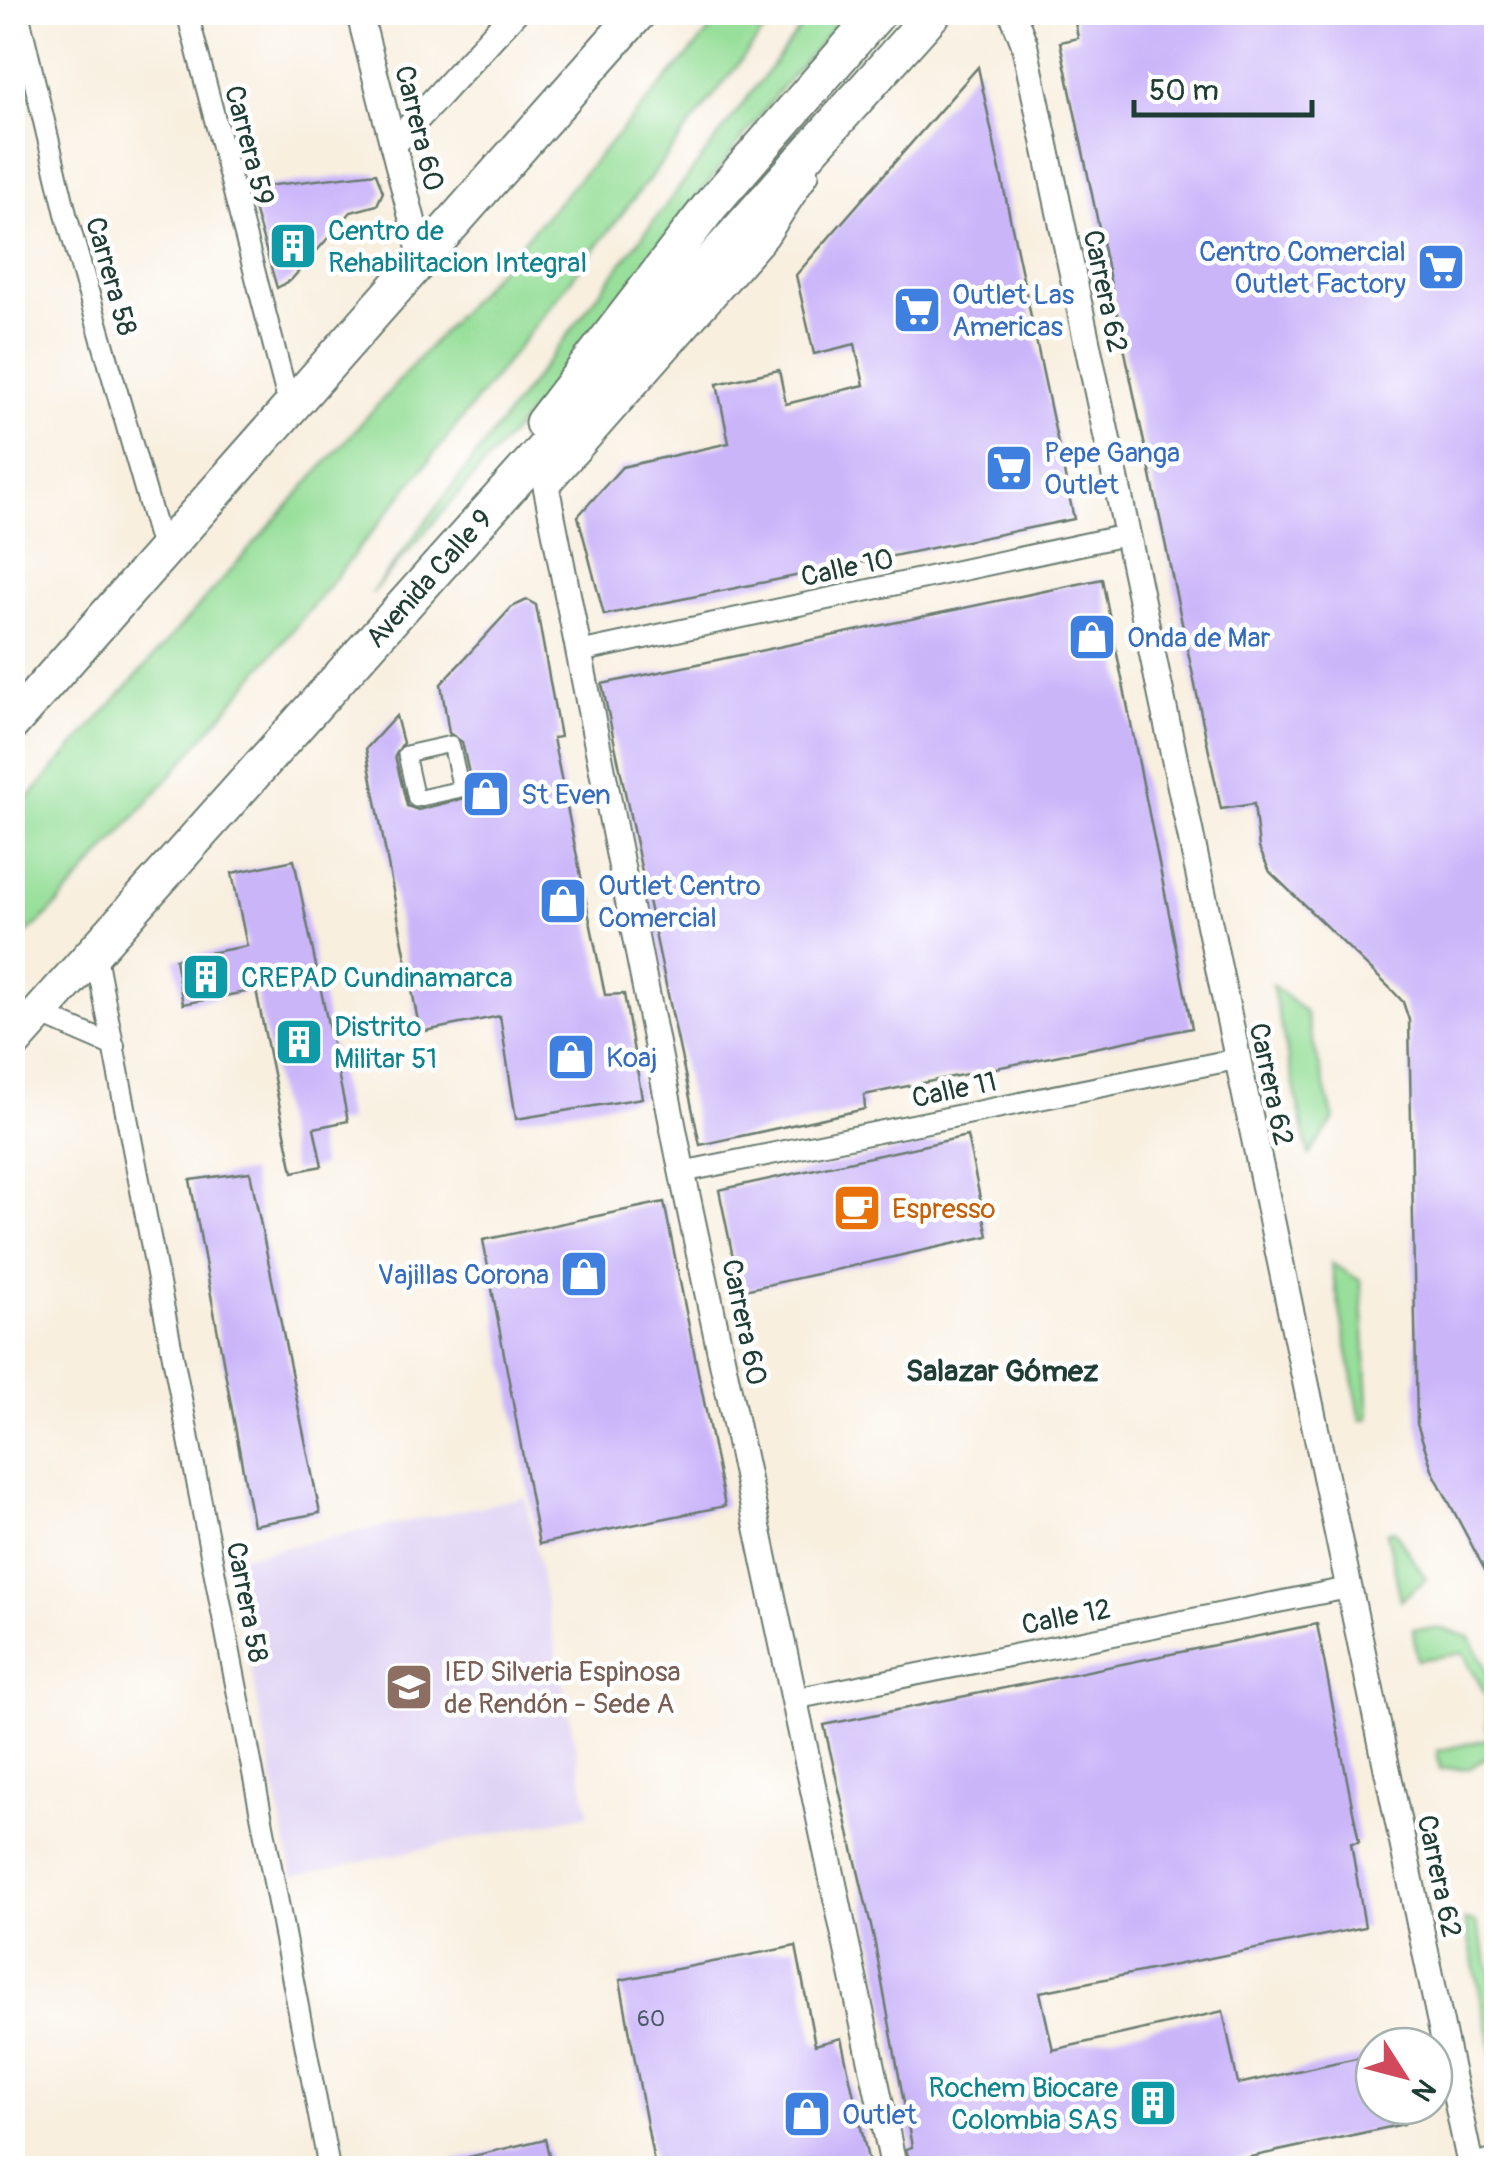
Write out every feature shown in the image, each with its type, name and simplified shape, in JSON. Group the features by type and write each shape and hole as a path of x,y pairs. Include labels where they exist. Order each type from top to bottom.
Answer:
{"highway":[{"path":"12,723 639,12"},
{"path":"430,577 620,317 710,206 879,12"},
{"name":"Avenida Calle 9","path":"12,1044 934,12"},
{"path":"430,577 546,486"}],"main road":[{"path":"1475,2168 1496,2164"}],"street":[{"name":"Carrera 58","path":"18,12 67,218 163,552"},
{"name":"Carrera 59","path":"187,12 290,408"},
{"name":"Carrera 60","path":"359,12 422,258"},
{"path":"393,145 515,12"},
{"name":"Carrera 62","path":"1012,12 1024,44 1348,1588 1475,2168"},
{"name":"Avenida Calle 9","path":"546,486 766,236 846,112"},
{"name":"Carrera 60","path":"546,486 682,1172 894,2168"},
{"name":"Calle 10","path":"579,652 1126,535"},
{"name":"Carrera 58","path":"96,951 329,2168"},
{"path":"40,1014 114,1046"},
{"name":"Calle 11","path":"682,1172 1236,1059"},
{"name":"Calle 12","path":"794,1699 1348,1588"}],"shaded area":[{"name":"IED Silveria Espinosa de Rendón - Sede A","path":"525,1497 589,1814 293,1876 229,1559"}],"green space":[{"path":"726,13 778,13 420,472 237,697 46,917 24,935 13,935 13,815"},
{"path":"812,13 846,13 778,92 553,386 371,594"},
{"path":"1272,985 1305,1012 1334,1120 1309,1155"},
{"path":"1331,1263 1361,1281 1369,1419 1361,1420"},
{"path":"1394,1530 1426,1579 1401,1600 1387,1532"},
{"path":"1413,1629 1442,1629 1470,1637 1496,1687 1496,1751 1470,1768 1440,1769 1437,1751 1488,1739 1486,1695 1463,1653 1417,1660"},
{"path":"1465,1920 1476,1922 1496,1989 1496,2069"}],"building":[{"path":"1073,12 1496,12 1496,1591 1433,1472 1417,1424 1409,1020 1403,1002 1391,989 1270,872 1259,848 1254,804 1221,809 1060,42 1078,38"},
{"name":"Outlet Las Americas","path":"978,67 1074,519 604,615 578,516 622,467 729,443 717,384 779,370 786,404 864,385 855,344 814,354 796,275"},
{"name":"Centro de Rehabilitacion Integral","path":"376,173 383,192 377,205 351,212 291,280 277,288 248,188"},
{"path":"1102,579 1192,1028 864,1095 865,1109 700,1145 602,684"},
{"path":"527,600 536,605 560,737 553,738 605,995 624,994 642,1098 516,1119 500,1016 420,1032 366,749 396,716 403,743 395,756 407,806 418,810 469,797 472,787 462,742 449,733 441,684 512,607"},
{"name":"Distrito Militar 51","path":"294,860 348,1121 314,1128 322,1166 293,1172 256,990 183,1004 175,959 247,946 232,873"},
{"path":"967,1136 988,1236 740,1291 719,1190"},
{"path":"250,1172 320,1513 253,1525 190,1180"},
{"path":"664,1202 725,1506 539,1544 483,1240"},
{"path":"1317,1624 1359,1842 1351,1843 1365,1927 1040,1992 1053,2050 1223,2011 1238,2084 1354,2058 1354,2126 1395,2126 1199,2168 911,2168 906,2149 912,2147 874,1939 824,1725"},
{"path":"796,1946 815,2045 841,2038 870,2168 655,2168 620,1980"},
{"path":"545,2139 552,2168 453,2168 452,2161"}],"place":[{"name":"Centro de Rehabilitacion Integral","path":"293,246"},
{"name":"Centro Comercial Outlet Factory","path":"1441,267"},
{"name":"Outlet Las Americas","path":"917,310"},
{"name":"Pepe Ganga Outlet","path":"1009,468"},
{"name":"Onda de Mar","path":"1092,637"},
{"name":"St Even","path":"486,794"},
{"name":"Outlet Centro Comercial","path":"563,901"},
{"name":"CREPAD Cundinamarca","path":"206,977"},
{"name":"Distrito Militar 51","path":"299,1042"},
{"name":"Koaj","path":"571,1057"},
{"name":"Espresso","path":"857,1208"},
{"name":"Vajillas Corona","path":"584,1274"},
{"name":"IED Silveria Espinosa de Rendón - Sede A","path":"409,1687"},
{"name":"Rochem Biocare Colombia SAS","path":"1153,2103"},
{"name":"Outlet","path":"807,2114"}],"district":[{"name":"Salazar Gómez","path":"1002,1371"}]}
